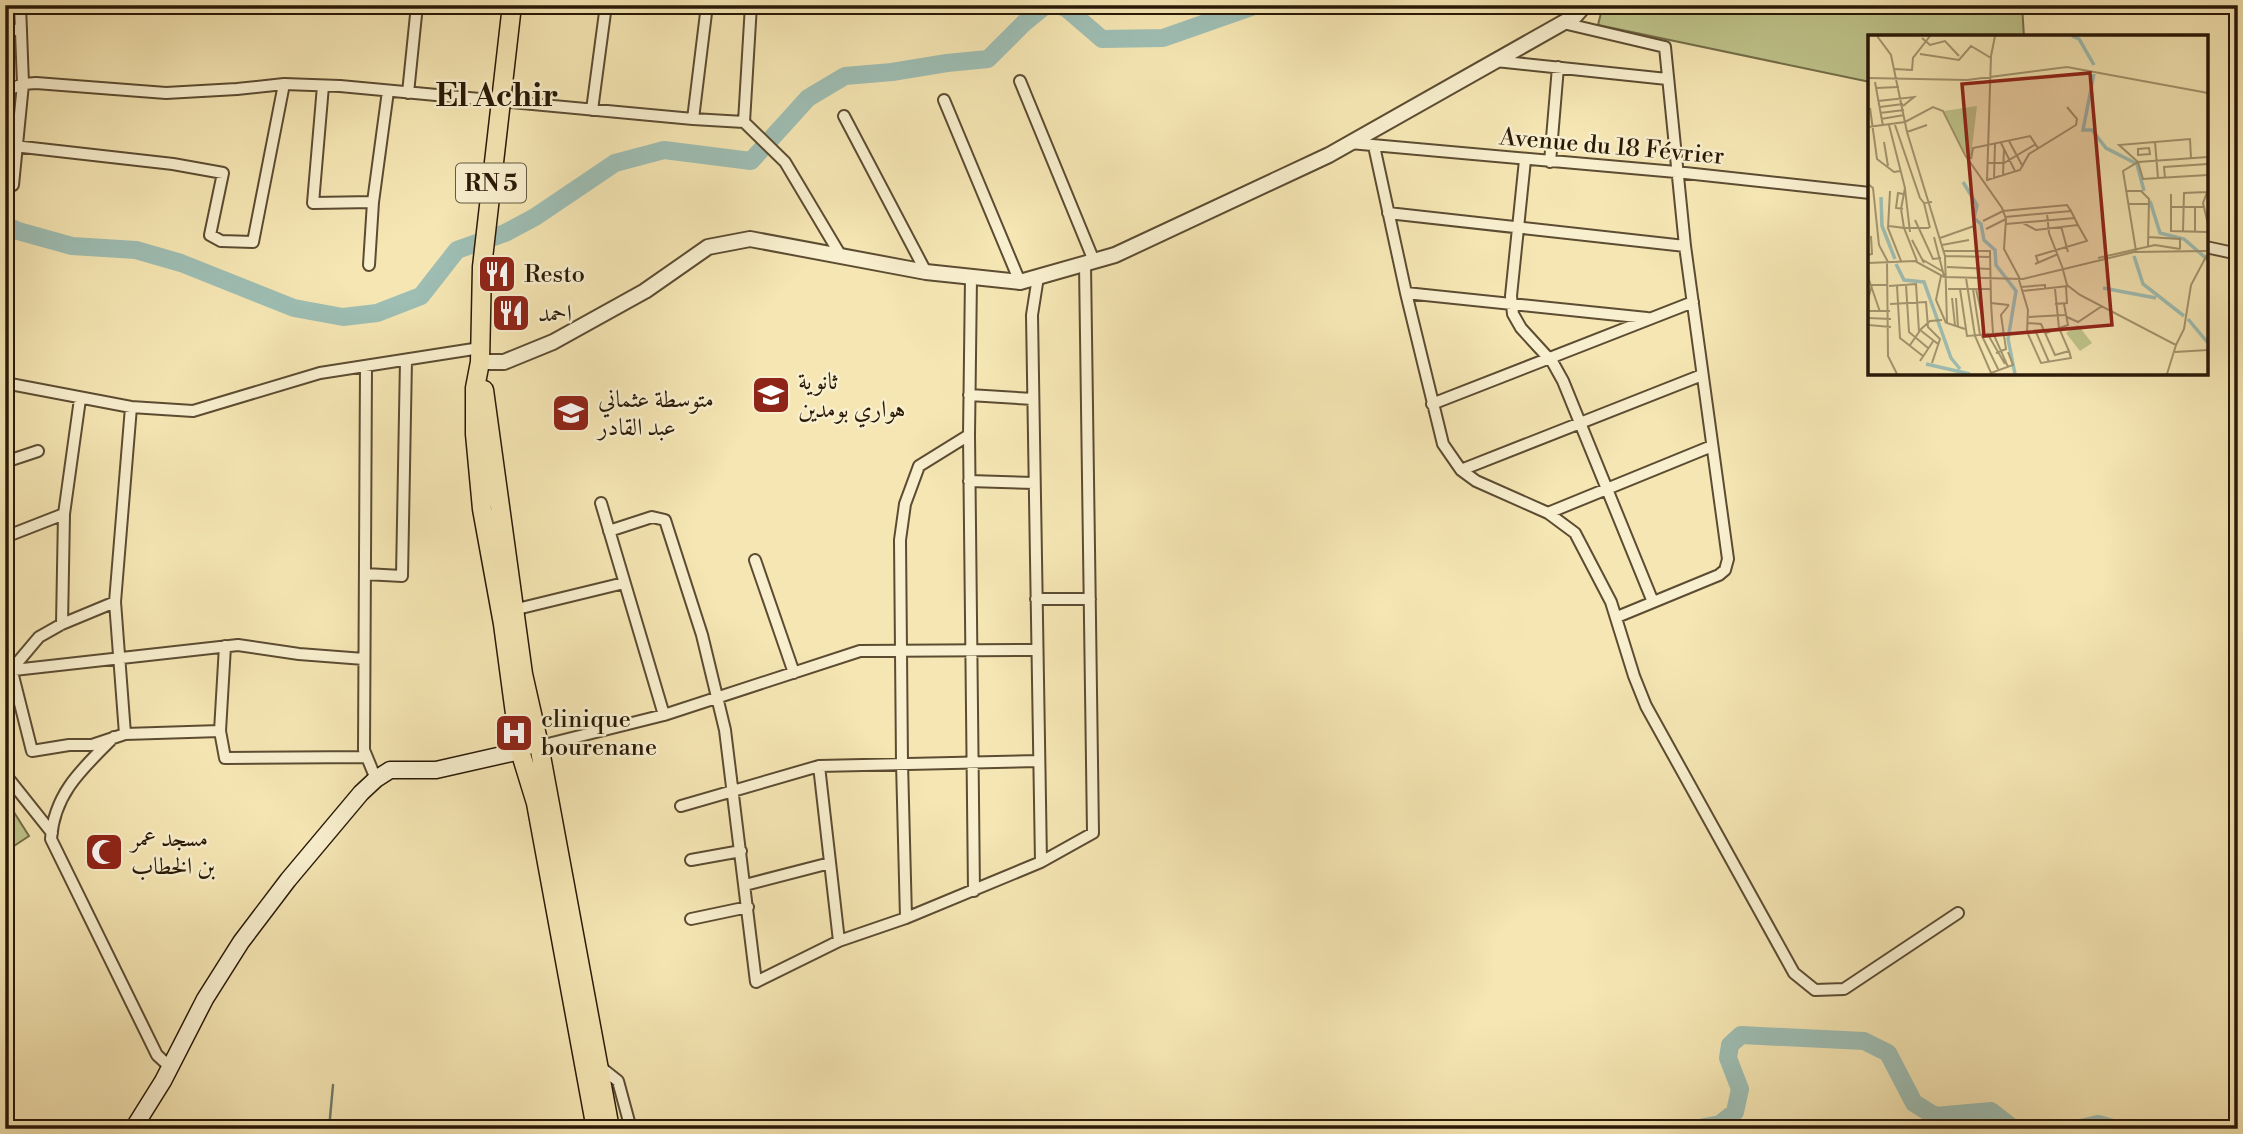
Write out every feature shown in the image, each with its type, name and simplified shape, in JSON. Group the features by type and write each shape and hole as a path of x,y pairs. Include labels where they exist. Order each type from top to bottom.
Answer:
{"main road":[{"name":"RN 5","path":"512,5 482,267 480,355 475,388 476,447 482,509 503,624 520,751 536,803 596,1129"},
{"name":"RN 5","path":"480,355 523,674 539,746 610,1129"},
{"path":"133,1129 170,1067 205,999 241,942 341,815 376,779 390,770 436,770 520,751"}],"street":[{"path":"13,185 23,84 20,5"},
{"path":"408,93 417,5"},
{"path":"592,110 606,5"},
{"path":"693,119 707,5"},
{"path":"744,122 751,5"},
{"path":"5,383 131,407 193,411 320,373 406,360 480,355 504,362 553,342 645,291 708,247 750,239 926,272 1020,282 1115,255 1350,143 1575,16 1585,5"},
{"path":"1563,23 1665,47 1685,246 1728,559 1727,566 1718,575 1617,617"},
{"path":"5,33 21,28"},
{"path":"1496,61 1667,79"},
{"path":"1550,162 1558,67"},
{"path":"608,531 652,517 665,520 702,635 725,730 756,982 839,941 906,918 1041,862 1093,833 1090,262 1020,81"},
{"path":"5,90 36,83 166,93 284,84 744,122 785,162 841,256"},
{"path":"5,145 173,164 223,173 210,235 222,241 253,242 284,84"},
{"path":"324,86 313,203 373,202"},
{"path":"369,265 373,202 388,91"},
{"path":"944,100 1020,282"},
{"path":"844,116 926,272"},
{"name":"Avenue du 18 Février","path":"1350,143 1676,172 1868,193"},
{"path":"1374,146 1443,444 1461,470 1476,481 1548,513 1575,533 1605,587 1646,706 1794,973 1815,990 1844,989 1958,913"},
{"path":"1525,160 1511,304 1513,314 1521,328 1559,371 1653,602"},
{"path":"1388,213 1685,246"},
{"path":"2208,247 2238,254"},
{"path":"971,277 969,435 974,891"},
{"path":"1038,277 1032,315 1041,862"},
{"path":"1406,293 1650,319"},
{"path":"1432,404 1693,302"},
{"path":"365,574 402,576 406,360"},
{"path":"366,366 364,750 376,779"},
{"path":"1461,470 1702,375"},
{"path":"969,395 1033,399"},
{"path":"62,624 64,514 80,399"},
{"path":"131,407 116,602 120,735 80,771 63,794 52,820 51,839 157,1055 170,1067"},
{"path":"906,918 900,540 905,504 919,466 969,435"},
{"path":"1548,513 1712,446"},
{"path":"5,461 38,451"},
{"path":"970,481 1034,483"},
{"path":"601,503 664,715"},
{"path":"5,537 64,514"},
{"path":"755,561 794,673"},
{"path":"513,610 624,583"},
{"path":"1036,599 1090,599"},
{"path":"8,670 39,637 62,624 116,602"},
{"path":"5,644 8,670 32,751 69,745 92,745 120,735 220,731"},
{"path":"8,670 238,645 299,654 364,659"},
{"path":"225,646 220,731 225,758 367,757"},
{"path":"520,751 664,715 860,651 1037,650"},
{"path":"681,806 818,766 1039,761"},
{"path":"818,766 839,941"},
{"path":"5,774 51,833"},
{"path":"691,860 741,851"},
{"path":"745,885 830,863"},
{"path":"691,919 748,907"},
{"path":"599,1066 618,1082 631,1129"}],"green space":[{"path":"1603,5 2022,5 2024,35 1868,35 1868,82 1598,25"},
{"path":"5,798 29,836 5,852"}],"waterway":[{"path":"5,225 72,246 136,250 181,263 294,308 343,317 377,313 421,296 457,250 505,233 535,217 615,163 664,150 751,161 808,98 845,76 988,59 1046,5"},
{"path":"1057,5 1066,8 1102,39 1163,38 1257,5"},
{"path":"1694,1129 1720,1124 1735,1112 1740,1089 1728,1058 1730,1045 1741,1035 1864,1041 1888,1053 1914,1103 1935,1116 1991,1111 2014,1129"},
{"path":"329,1129 333,1085"},
{"path":"2076,1129 2098,1124 2116,1129"}],"place":[{"name":"Resto","path":"497,274"},
{"name":"احمد","path":"511,313"},
{"name":"ثانوية هواري بومدين","path":"771,395"},
{"name":"متوسطة عثماني عبد القادر","path":"571,413"},
{"name":"clinique bourenane","path":"514,733"},
{"name":"مسجد عمر بن الخطاب","path":"104,852"}],"district":[{"name":"El Achir","path":"497,95"}]}
